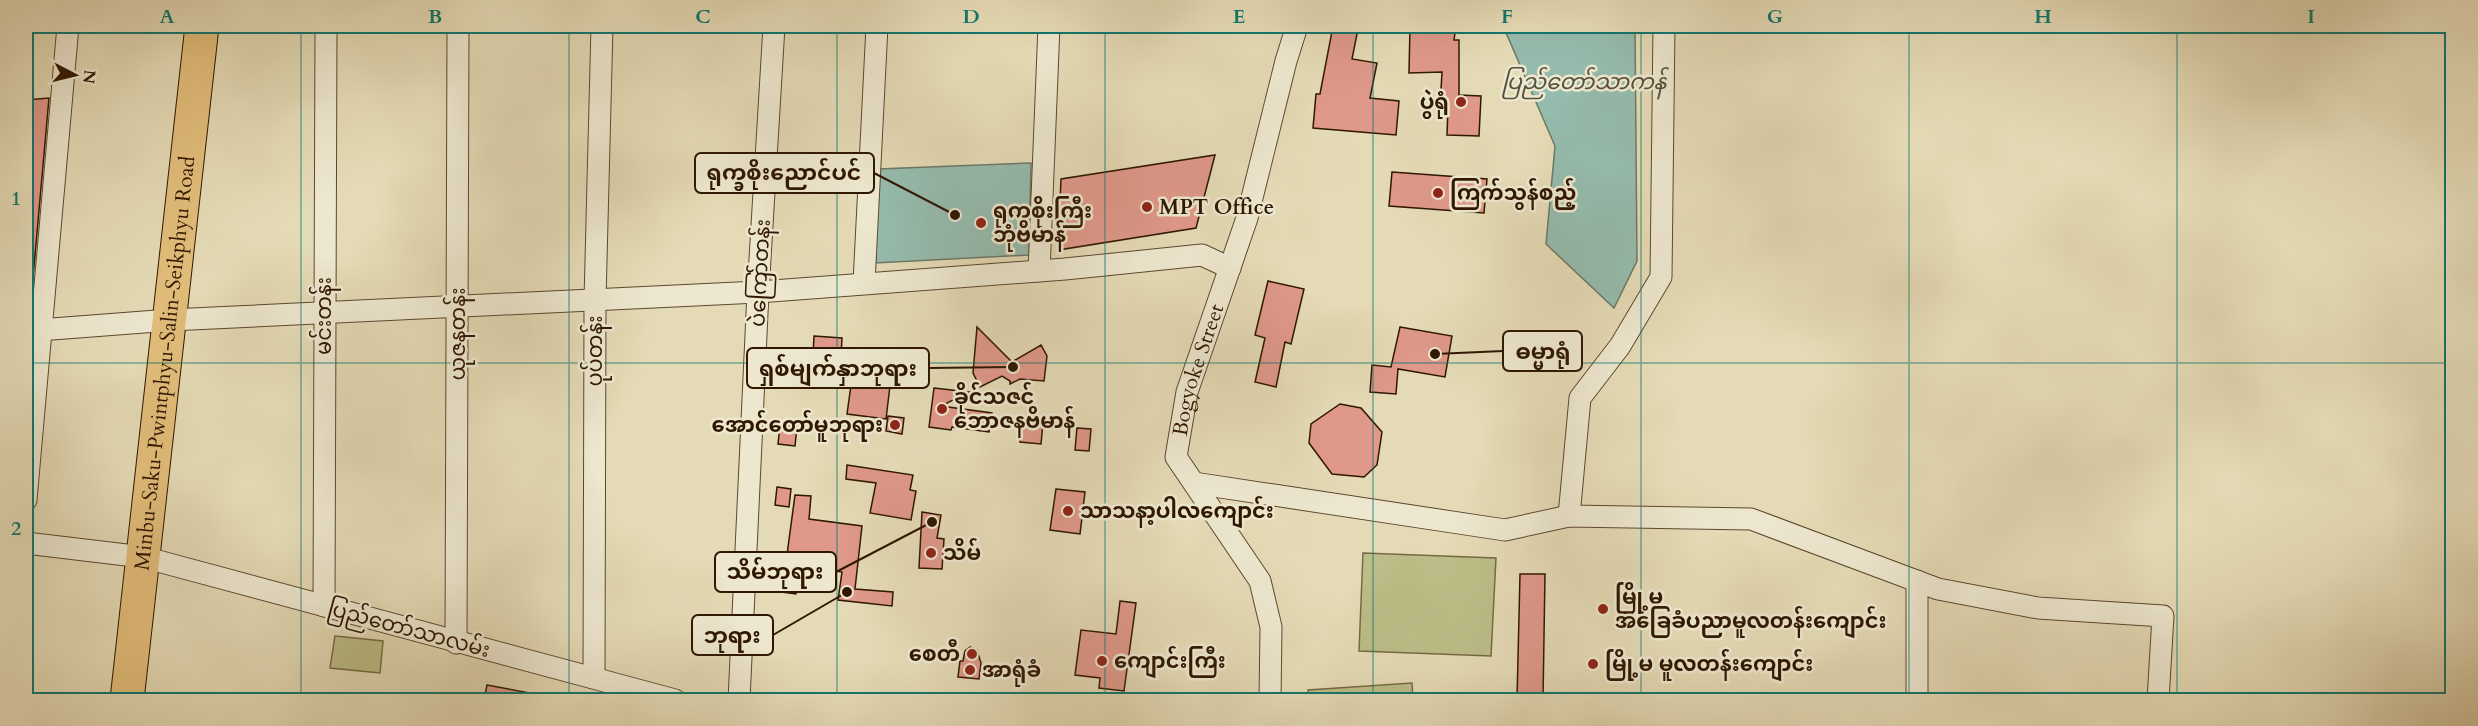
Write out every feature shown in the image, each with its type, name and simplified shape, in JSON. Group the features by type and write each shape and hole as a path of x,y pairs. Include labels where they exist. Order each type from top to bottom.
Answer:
{"main road":[{"name":"Minbu-Saku-Pwintphyu-Salin-Seikphyu Road","path":"127,700 202,26"}],"street":[{"path":"26,500 33,330 68,26"},
{"name":"မင်းတန်း","path":"324,606 326,26"},
{"name":"ယုဇနတန်း","path":"456,643 458,26"},
{"name":"ပုပ်တန်း","path":"594,677 595,300 602,26"},
{"name":"ပဲကြော်တန်း","path":"739,700 758,292 774,26"},
{"path":"864,283 877,26"},
{"path":"1039,271 1049,26"},
{"name":"Bogyoke Street","path":"1270,700 1271,627 1260,581 1176,457 1187,392 1247,218 1286,61 1297,26"},
{"path":"1569,516 1580,398 1620,346 1661,278 1664,26"},
{"path":"33,330 170,320 758,292 1039,271 1202,255 1230,268"},
{"path":"1194,483 1504,530 1569,516 1751,519 1938,589 2038,608 2163,615 2158,700"},
{"name":"ပြည်တော်သာလမ်း","path":"26,543 143,557 456,643 594,677 675,700"},
{"path":"1917,581 1917,700"}],"green space":[{"path":"1363,553 1496,558 1491,656 1359,651"},
{"path":"335,636 383,641 380,673 330,668"},
{"path":"1412,683 1413,700 1309,700 1308,690"}],"water":[{"name":"ပြည်တော်သာကန်","path":"1499,26 1635,26 1637,261 1614,308 1546,244 1555,146 1507,35"},
{"path":"1031,163 1029,255 875,263 878,169"}],"building":[{"path":"1333,26 1358,29 1352,59 1377,63 1370,98 1399,101 1396,135 1313,128 1316,94 1320,94"},
{"path":"1410,26 1456,26 1454,40 1459,40 1459,95 1481,96 1479,136 1447,135 1448,108 1440,107 1442,72 1409,73"},
{"path":"49,98 32,289 26,289 26,100"},
{"path":"1215,155 1196,228 1058,250 1061,179"},
{"name":"ကြက်သွန်စည့်","path":"1392,172 1487,179 1484,213 1389,206"},
{"path":"1268,281 1304,289 1291,344 1285,342 1276,387 1255,382 1265,338 1255,335"},
{"path":"977,327 1012,362 1041,345 1047,356 1044,381 1020,379 1010,384 1010,381 1002,376 980,387 973,373"},
{"path":"1400,327 1452,336 1445,377 1398,369 1396,394 1370,392 1372,365 1391,367"},
{"path":"814,336 842,338 841,357 813,355"},
{"path":"855,356 893,361 886,419 847,414"},
{"path":"934,388 969,392 941,406 992,413 989,432 952,427 951,430 929,427"},
{"path":"1340,404 1361,408 1382,432 1377,465 1364,477 1332,474 1309,443 1311,424"},
{"name":"အောင်တော်မူဘုရား","path":"888,416 904,418 902,434 886,431"},
{"path":"1022,420 1043,423 1041,444 1020,442"},
{"path":"780,425 797,427 795,446 778,444"},
{"path":"1077,428 1091,429 1089,451 1075,450"},
{"path":"847,465 913,475 910,490 916,491 911,520 870,513 876,483 846,479"},
{"path":"777,487 791,489 789,507 775,505"},
{"name":"သာသနာ့ပါလကျောင်း","path":"1056,489 1085,492 1080,534 1050,530"},
{"path":"795,495 811,496 809,519 862,526 855,589 893,592 892,606 838,600 842,572 800,565 796,594 782,592"},
{"name":"သိမ်","path":"922,512 941,515 937,538 944,539 942,569 919,568"},
{"path":"1520,574 1545,574 1543,700 1517,700"},
{"name":"ကျောင်းကြီး","path":"1120,601 1136,603 1124,691 1099,688 1100,678 1075,675 1081,630 1116,634"},
{"name":"အာရုံခံ","path":"970,647 977,650 981,663 979,679 958,677 960,661 963,661 965,651"},
{"path":"487,685 530,693 529,700 484,700"}],"place":[{"name":"ပွဲရုံ","path":"1461,102"},
{"name":"ကြက်သွန်စည့်","path":"1438,193"},
{"name":"MPT Office","path":"1147,207"},
{"name":"ရုက္ခစိုးညောင်ပင်","path":"955,215"},
{"name":"ရုက္ခစိုးကြီး ဘုံဗိမာန်","path":"981,223"},
{"name":"ဓမ္မာရုံ","path":"1435,354"},
{"name":"ရှစ်မျက်နှာဘုရား","path":"1013,367"},
{"name":"ခိုင်သဇင် ဘောဇနဗိမာန်","path":"942,409"},
{"name":"အောင်တော်မူဘုရား","path":"895,425"},
{"name":"သာသနာ့ပါလကျောင်း","path":"1068,511"},
{"name":"သိမ်ဘုရား","path":"932,522"},
{"name":"သိမ်","path":"931,553"},
{"name":"ဘုရား","path":"847,592"},
{"name":"မြို့မ အခြေခံပညာမူလတန်းကျောင်း","path":"1603,609"},
{"name":"စေတီ","path":"972,654"},
{"name":"ကျောင်းကြီး","path":"1102,661"},
{"name":"မြို့မ မူလတန်းကျောင်း","path":"1593,664"},
{"name":"အာရုံခံ","path":"970,670"}]}
